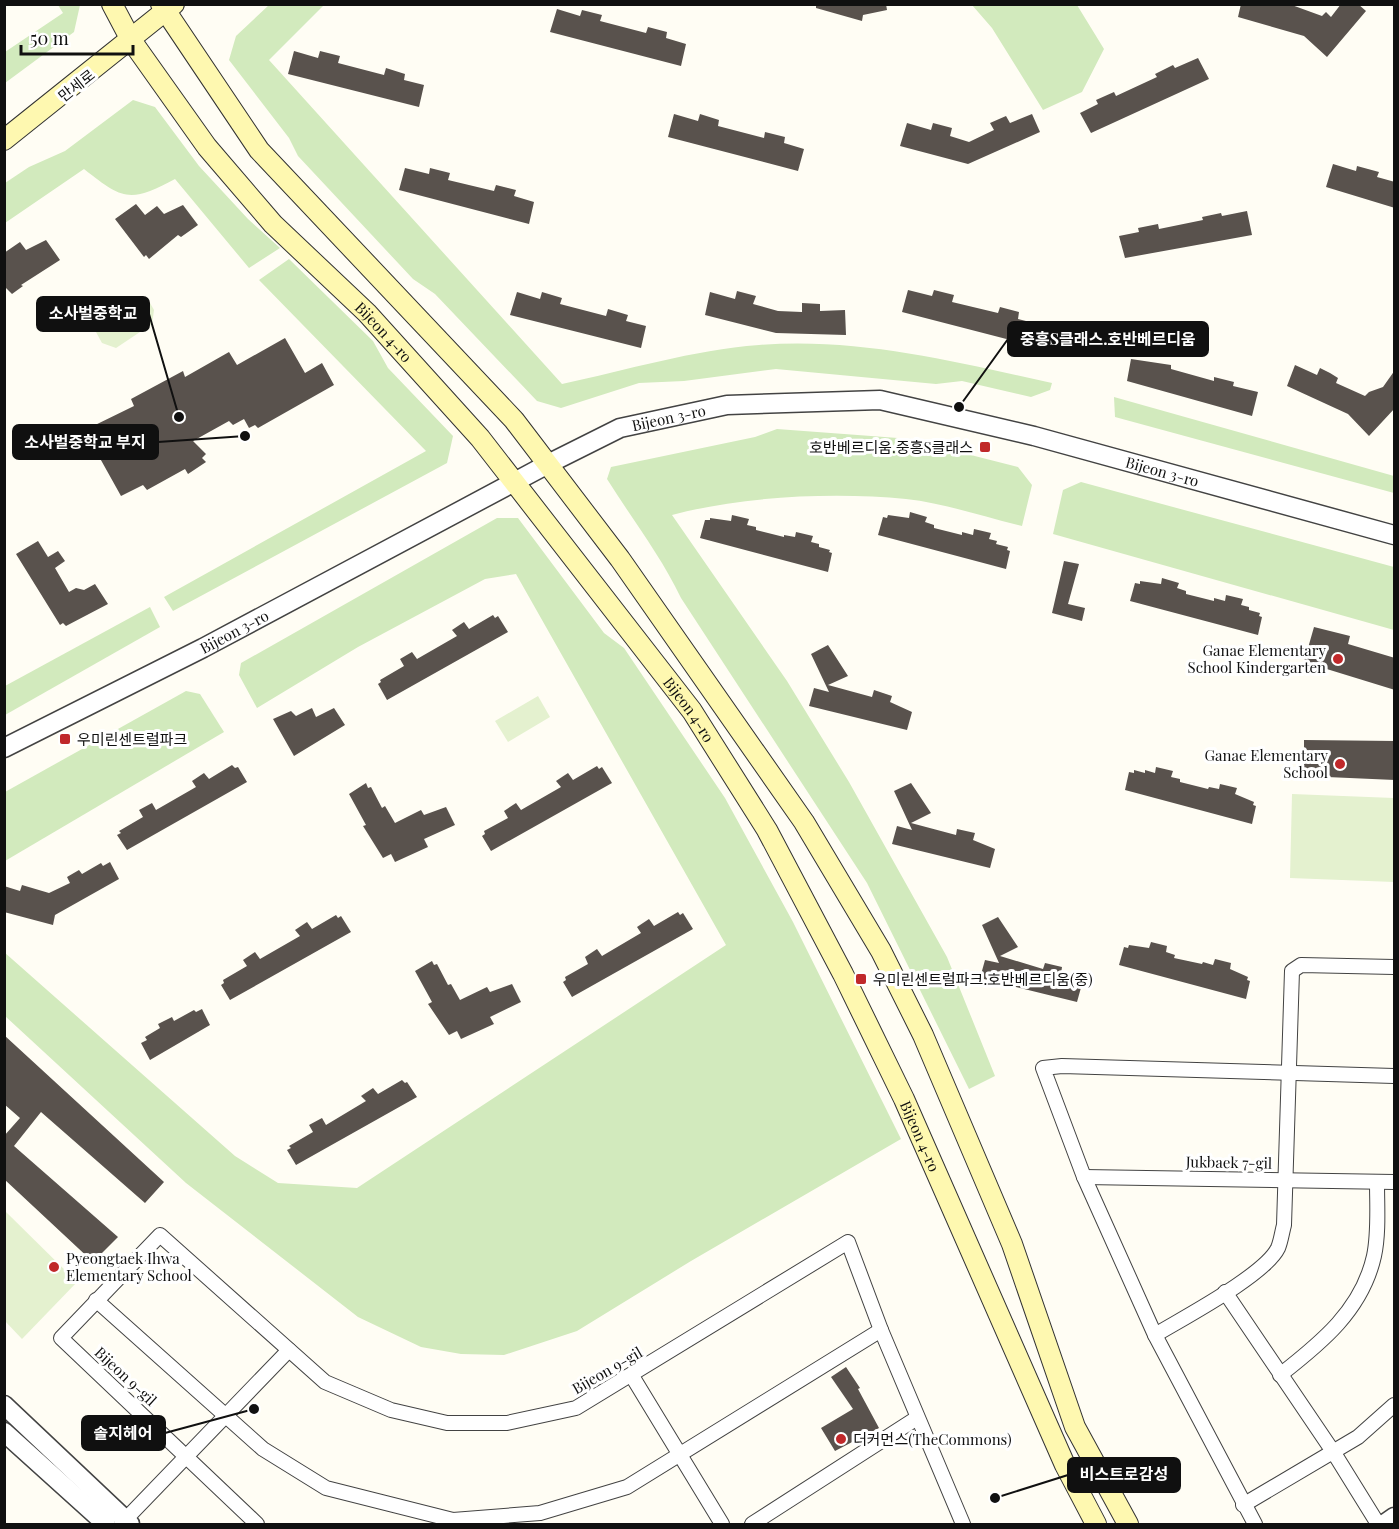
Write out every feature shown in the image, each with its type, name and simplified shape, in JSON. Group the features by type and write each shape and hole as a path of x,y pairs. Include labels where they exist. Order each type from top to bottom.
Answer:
{"main road":[{"name":"Bijeon 4-ro","path":"112,4 131,40 207,147 273,224 367,313 480,438 692,711 767,830 843,974 904,1099 1065,1465 1096,1524"},
{"name":"Bijeon 4-ro","path":"167,7 259,150 514,420 620,559 804,822 881,951 923,1035 986,1177 1012,1244 1075,1427 1128,1524"},
{"name":"만세로","path":"4,140 131,40 167,7"}],"street":[{"name":"Bijeon 3-ro","path":"4,748 203,648 515,481 620,428 727,405 880,400 1034,436 1395,535"},
{"path":"1395,967 1301,965 1292,971 1284,1179 1395,1182"},
{"path":"1255,1524 1155,1335 1084,1177 1043,1068 1062,1066 1395,1076"},
{"name":"Jukbaek 7-gil","path":"1084,1177 1284,1179 1284,1225 1278,1248 1267,1262 1225,1292 1155,1335"},
{"path":"1280,1375 1338,1326 1362,1291 1374,1256 1377,1182"},
{"name":"Bijeon 9-gil","path":"256,1524 61,1338 160,1235 325,1382 391,1410 447,1423 507,1424 576,1408 632,1376 848,1242 917,1419 963,1524"},
{"path":"1225,1292 1334,1453 1378,1524"},
{"path":"96,1300 263,1449 326,1488 437,1521 540,1519 627,1487 881,1330"},
{"path":"4,1405 126,1523 289,1350"},
{"path":"632,1376 722,1524"},
{"path":"1245,1507 1358,1437 1395,1405"},
{"path":"752,1524 917,1419"},
{"path":"4,1432 105,1524"},
{"path":"1384,1524 1395,1517"}],"green space":[{"path":"58,5 80,5 74,32 5,83 5,52 63,13"},
{"path":"269,5 324,5 269,60 562,384 710,351 796,343 907,353 1052,383 1050,390 1031,397 962,381 936,384 776,369 684,381 639,383 561,408 537,401 435,294 413,279 298,156 289,138 229,60 236,36"},
{"path":"972,5 1077,5 1104,49 1082,92 1043,110 992,28"},
{"path":"133,100 155,107 199,166 248,219 280,248 249,268 175,179 147,192 127,195 108,187 84,169 5,223 5,183 29,167 65,151"},
{"path":"289,259 373,341 388,368 453,436 447,463 173,611 164,597 426,451 259,280"},
{"path":"140,298 150,303 154,310 152,324 116,348 102,343 96,332 108,315 121,306"},
{"path":"1114,397 1394,476 1394,493 1115,417"},
{"path":"777,429 938,441 959,452 1018,467 1032,485 1022,526 920,501 849,496 788,497 728,503 672,515 787,681 849,782 947,957 995,1076 969,1089 867,883 681,598 655,552 607,479 611,467 755,437"},
{"path":"1081,482 1394,567 1394,630 1053,534 1063,490"},
{"path":"497,518 518,518 604,633 624,648 725,798 793,922 901,1139 691,1261 577,1331 504,1355 461,1354 421,1347 358,1317 186,1183 5,1016 4,952 235,1156 278,1183 357,1188 726,945 516,574 485,579 358,647 257,708 239,675 241,663"},
{"path":"150,607 160,627 5,715 5,686"},
{"path":"186,691 200,694 224,732 5,861 5,792"},
{"path":"538,696 550,717 508,742 495,721"},
{"path":"1292,794 1394,798 1394,882 1290,878"},
{"path":"5,1211 77,1282 22,1339 5,1321"}],"building":[{"path":"816,4 886,4 887,10 863,15 862,21 816,8"},
{"path":"1241,4 1289,4 1322,16 1326,12 1331,17 1341,4 1358,4 1366,11 1327,57 1304,36 1238,17"},
{"path":"557,9 580,16 582,10 602,15 600,21 646,33 648,27 667,32 666,38 686,44 681,66 550,32"},
{"path":"294,51 318,58 320,51 340,56 338,63 384,75 386,68 405,74 404,80 424,85 419,107 288,74"},
{"path":"1198,58 1209,79 1091,133 1080,113 1098,104 1096,100 1114,92 1116,96 1157,77 1155,74 1173,65 1175,68"},
{"path":"674,114 698,121 700,114 719,120 718,126 764,138 765,132 785,137 784,143 804,149 798,171 668,137"},
{"path":"1032,114 1040,132 968,164 900,146 907,123 931,130 933,123 952,128 950,136 969,142 994,130 990,123 1006,116 1010,123"},
{"path":"1333,164 1356,171 1357,166 1379,172 1377,177 1395,182 1395,208 1326,187"},
{"path":"405,168 429,174 430,168 450,173 448,180 494,191 496,185 516,190 514,196 534,202 529,224 399,190"},
{"path":"136,204 145,215 157,206 164,214 183,205 198,225 181,237 178,235 149,259 146,255 144,257 115,219"},
{"path":"1247,211 1252,235 1125,258 1119,236 1139,232 1138,228 1158,224 1159,229 1203,220 1202,217 1221,213 1222,216"},
{"path":"46,240 60,260 21,285 23,286 12,294 4,286 4,253 20,242 26,250"},
{"path":"908,290 932,296 934,290 954,295 952,302 998,313 1000,307 1019,312 1018,319 1038,324 1033,346 902,312"},
{"path":"737,291 756,296 753,304 778,311 802,312 802,303 820,304 820,311 845,310 846,335 776,333 705,315 710,292 735,299"},
{"path":"517,292 540,299 542,292 562,298 560,304 606,316 608,309 628,315 626,321 646,326 641,348 510,315"},
{"path":"285,338 305,373 322,363 334,385 258,428 255,425 249,428 244,419 233,425 229,421 193,441 206,454 202,458 206,462 188,474 185,469 147,490 143,485 121,496 92,444 96,442 89,428 134,406 131,399 183,371 185,377 229,352 237,365"},
{"path":"1131,359 1171,365 1171,369 1214,381 1214,377 1234,382 1233,386 1258,392 1252,416 1127,381"},
{"path":"1295,365 1317,375 1320,368 1338,378 1336,383 1365,396 1383,387 1395,370 1395,408 1369,436 1348,414 1287,386"},
{"path":"910,512 927,517 925,522 934,525 934,528 962,535 962,532 973,535 974,529 991,533 989,539 997,541 996,544 1008,547 1007,550 1010,551 1006,569 878,535 883,517 887,518 888,515 909,518"},
{"path":"732,515 749,519 747,525 756,527 756,530 784,537 784,535 795,537 796,532 813,536 811,542 819,544 819,547 830,550 829,552 832,553 828,572 700,538 705,520 710,520 710,518 731,521"},
{"path":"38,541 48,557 58,551 65,561 55,568 69,592 76,588 84,590 95,584 108,604 66,626 63,623 60,625 16,554"},
{"path":"1064,561 1079,564 1068,604 1085,608 1082,621 1052,613"},
{"path":"1162,578 1179,583 1177,588 1186,591 1186,594 1214,601 1214,598 1225,601 1226,595 1243,599 1241,605 1260,613 1259,616 1262,617 1258,635 1130,601 1135,583 1140,584 1140,581 1161,584"},
{"path":"493,615 495,618 498,616 508,632 387,700 378,684 380,680 404,666 400,659 412,652 417,659 457,636 452,630 464,622 469,629"},
{"path":"1314,627 1350,636 1348,644 1395,658 1395,690 1304,662"},
{"path":"828,645 848,676 828,685 872,697 874,690 892,696 890,702 912,712 907,730 809,706 814,688 829,692 811,654"},
{"path":"312,708 316,717 334,708 345,725 294,756 273,719 291,711 296,716"},
{"path":"1304,740 1395,741 1395,780 1304,776"},
{"path":"232,765 235,768 238,767 247,782 127,850 117,835 121,833 119,831 143,817 139,810 152,803 156,810 196,787 192,781 204,773 209,779"},
{"path":"597,766 599,769 602,767 612,783 491,851 482,836 485,834 484,831 508,818 504,811 516,803 521,810 561,787 556,781 568,773 573,780"},
{"path":"1156,767 1173,771 1171,777 1180,779 1180,782 1208,789 1209,787 1219,789 1220,784 1237,788 1235,794 1254,802 1253,805 1256,806 1252,824 1125,790 1129,772 1134,773 1134,770 1145,773 1145,770 1155,773"},
{"path":"366,783 368,788 371,787 382,808 385,806 395,823 421,810 424,815 446,807 455,825 424,839 428,847 395,862 391,854 383,858 363,826 366,825 349,794"},
{"path":"911,783 931,813 911,823 956,835 957,829 975,833 973,840 995,849 990,868 892,844 897,826 912,830 894,791"},
{"path":"110,862 119,879 55,915 53,925 4,912 4,886 20,891 22,885 49,893 70,883 67,877 79,870 82,874 101,863 103,866"},
{"path":"678,912 680,915 683,913 693,929 572,997 563,982 566,980 565,977 588,964 585,957 597,949 602,956 641,933 637,927 649,919 654,926"},
{"path":"336,915 338,918 341,916 351,932 230,1000 221,985 224,983 223,980 247,966 243,960 255,952 260,959 300,936 295,930 307,922 312,929"},
{"path":"998,917 1018,947 1000,956 1043,969 1045,963 1062,967 1061,974 1082,984 1077,1002 980,978 985,960 999,963 982,925"},
{"path":"1151,942 1167,946 1166,952 1175,955 1174,958 1213,965 1215,959 1231,963 1230,969 1248,977 1247,980 1250,981 1246,999 1119,965 1124,947 1128,948 1129,945 1149,948"},
{"path":"432,961 434,965 437,964 448,985 451,984 460,1000 487,987 490,992 512,984 521,1002 490,1017 494,1024 461,1039 457,1031 449,1035 428,1004 432,1002 415,971"},
{"path":"202,1009 210,1025 150,1060 141,1043 147,1040 145,1037 160,1028 158,1024 172,1017 174,1021 194,1010 196,1012"},
{"path":"4,1035 164,1182 145,1203 41,1112 14,1146 118,1237 93,1262 4,1179 4,1136 20,1118 4,1104"},
{"path":"402,1080 407,1082 417,1097 296,1165 287,1150 291,1148 289,1146 313,1132 309,1125 322,1118 326,1125 366,1101 361,1096 373,1088 378,1094"},
{"path":"846,1367 860,1388 858,1389 879,1428 835,1451 821,1428 853,1409 831,1377"}],"place":[{"name":"중흥S클래스.호반베르디움","path":"959,407"},
{"name":"소사벌중학교","path":"179,417"},
{"name":"소사벌중학교 부지","path":"245,436"},
{"name":"호반베르디움.중흥S클래스","path":"985,447"},
{"name":"Ganae Elementary School Kindergarten","path":"1338,659"},
{"name":"우미린센트럴파크","path":"65,739"},
{"name":"Ganae Elementary School","path":"1340,764"},
{"name":"우미린센트럴파크.호반베르디움(중)","path":"861,979"},
{"name":"Pyeongtaek Ihwa Elementary School","path":"54,1267"},
{"name":"솔지헤어","path":"254,1409"},
{"name":"더커먼스(TheCommons)","path":"841,1439"},
{"name":"비스트로감성","path":"995,1498"}]}
